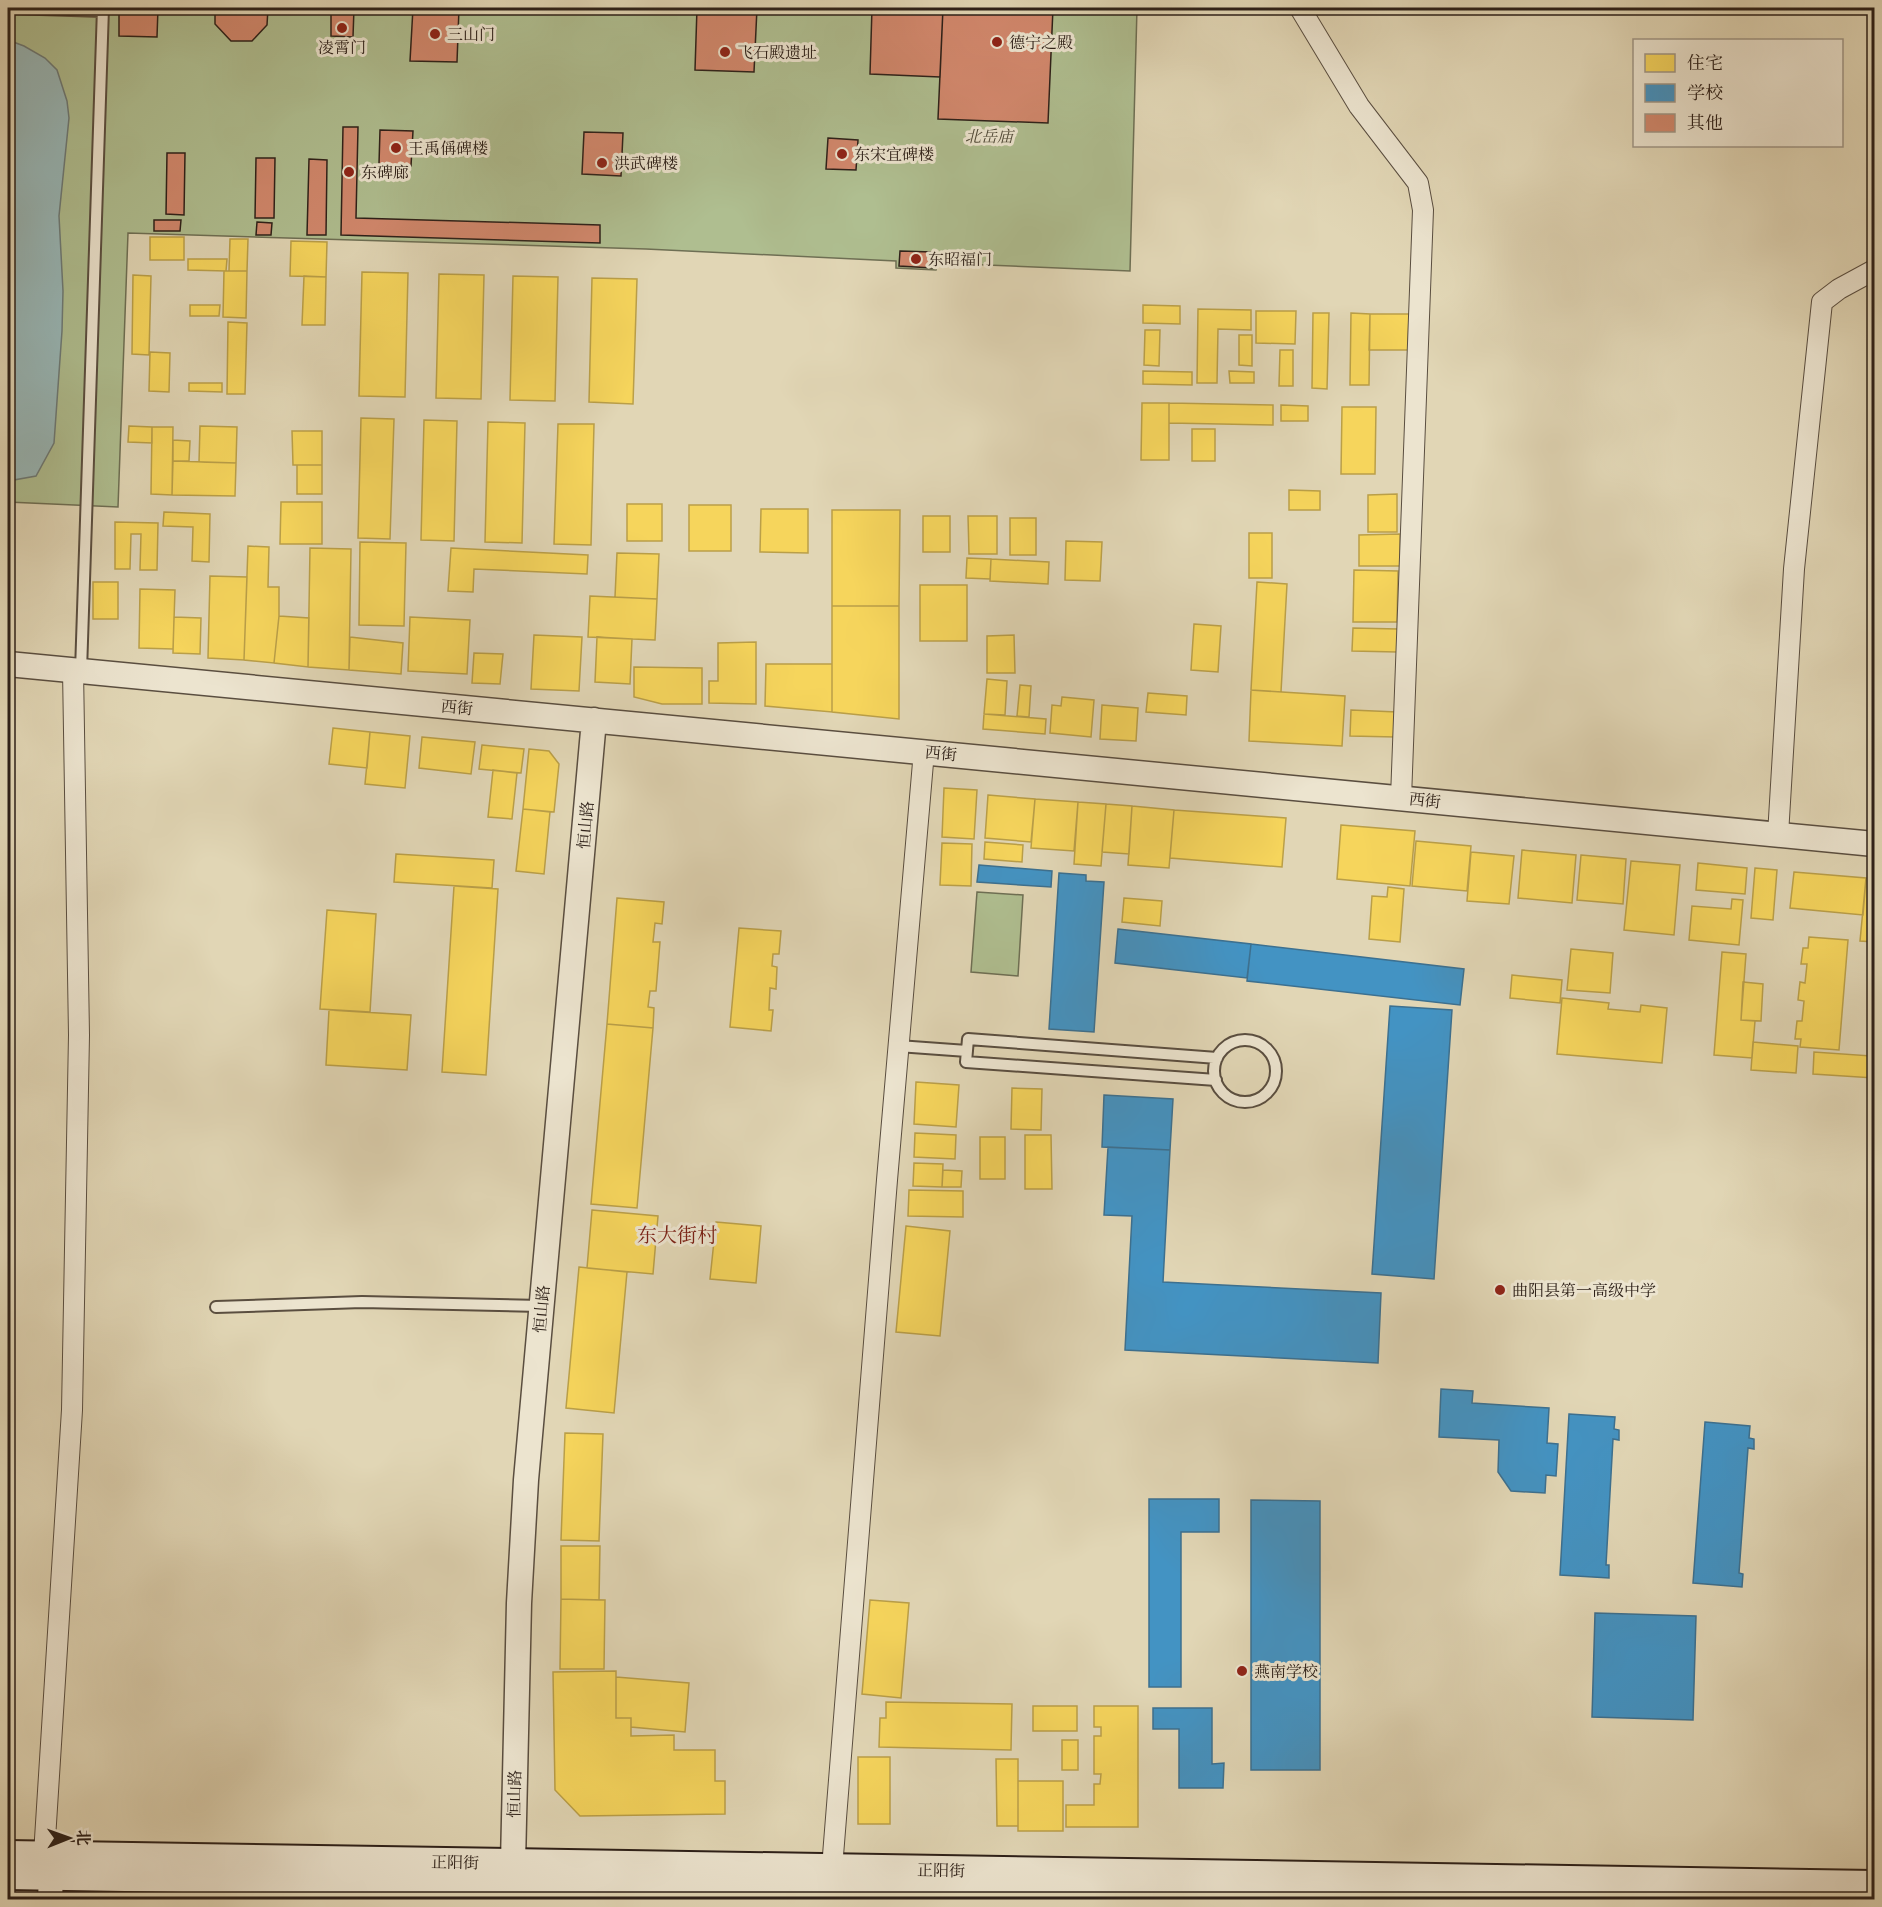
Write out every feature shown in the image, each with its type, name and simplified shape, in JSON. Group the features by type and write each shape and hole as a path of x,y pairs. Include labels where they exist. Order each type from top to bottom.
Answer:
{"main road":[{"name":"正阳街","path":"8,1855 48,1877"},
{"name":"正阳街","path":"549,1882 832,1868 1875,1885"},
{"name":"正阳街","path":"8,1875 549,1882 1470,1899"}],"street":[{"path":"1300,8 1359,106 1418,183 1423,210 1401,798"},
{"path":"1778,835 1794,569 1822,303 1839,289 1875,270"},
{"name":"西街","path":"8,664 1875,844"},
{"path":"48,1877 72,1398 79,1035 77,671"},
{"name":"恒山路","path":"513,1882 519,1603 526,1480 594,720"},
{"path":"832,1868 924,752"}],"lane":[{"path":"8,8 103,9 77,671"},
{"path":"1216,1080 966,1062 968,1039 1217,1058"},
{"path":"1244,1040 1255,1042 1269,1052 1275,1067 1275,1076 1267,1092 1259,1099 1250,1102 1230,1099 1222,1093 1216,1080 1214,1074 1217,1058 1226,1047 1234,1042 1244,1040"},
{"path":"898,1046 967,1051"},
{"path":"216,1307 363,1302 542,1306"}],"green space":[{"name":"北岳庙","path":"8,8 1137,8 1130,271 937,263 936,270 896,268 896,261 646,249 128,233 118,507 8,502"},
{"path":"977,892 1023,895 1018,976 971,972"}],"water":[{"path":"8,40 45,58 57,70 67,101 69,118 59,216 63,291 54,443 36,476 8,481"}],"building: 住宅":[{"path":"150,237 184,237 184,260 150,260"},
{"path":"230,239 248,239 247,271 229,271"},
{"path":"291,241 327,242 326,277 290,276"},
{"path":"188,259 227,259 226,271 188,270"},
{"path":"224,271 247,271 246,318 223,317"},
{"path":"362,272 408,273 405,397 359,396"},
{"path":"439,274 484,275 481,399 436,398"},
{"path":"133,275 151,276 149,355 132,354"},
{"path":"304,276 326,277 325,325 302,325"},
{"path":"513,276 558,277 555,401 510,400"},
{"path":"592,278 637,279 633,404 589,402"},
{"path":"190,305 220,305 219,316 190,316"},
{"path":"1143,305 1180,306 1180,324 1143,323"},
{"path":"1198,309 1251,310 1251,330 1218,329 1217,383 1197,383"},
{"path":"1256,311 1296,311 1295,344 1256,343"},
{"path":"1313,313 1329,313 1327,389 1312,388"},
{"path":"1351,313 1370,314 1369,385 1350,385"},
{"path":"1370,314 1409,314 1408,350 1369,350"},
{"path":"228,322 247,323 245,394 227,394"},
{"path":"1145,330 1160,330 1159,366 1144,365"},
{"path":"1239,335 1252,335 1252,366 1239,365"},
{"path":"1280,350 1293,350 1293,386 1279,386"},
{"path":"150,352 170,353 169,392 149,391"},
{"path":"1143,371 1192,372 1192,385 1143,384"},
{"path":"1229,371 1254,372 1254,383 1230,383"},
{"path":"189,383 222,383 222,392 189,391"},
{"path":"1142,403 1169,403 1169,460 1141,460"},
{"path":"1169,403 1273,405 1273,425 1169,423"},
{"path":"1281,405 1308,406 1308,421 1281,421"},
{"path":"1342,407 1376,407 1375,474 1341,474"},
{"path":"361,418 394,419 390,539 358,538"},
{"path":"424,420 457,421 454,541 421,540"},
{"path":"488,422 525,423 522,543 485,542"},
{"path":"558,424 594,424 591,545 554,544"},
{"path":"129,426 152,427 152,443 128,442"},
{"path":"200,426 237,427 236,463 199,462"},
{"path":"152,427 173,427 172,495 151,494"},
{"path":"1192,429 1215,429 1215,461 1192,461"},
{"path":"292,431 322,431 322,465 293,465"},
{"path":"173,440 190,441 189,461 173,461"},
{"path":"173,461 236,463 235,496 172,495"},
{"path":"297,465 322,465 322,494 297,494"},
{"path":"1289,490 1320,491 1320,510 1289,510"},
{"path":"1397,494 1397,532 1368,532 1368,495"},
{"path":"281,502 322,502 322,544 280,544"},
{"path":"627,504 662,504 662,541 627,541"},
{"path":"689,505 731,505 731,551 689,551"},
{"path":"761,509 808,509 808,553 760,552"},
{"path":"832,510 900,510 899,606 832,606"},
{"path":"164,512 210,514 209,562 192,561 193,527 163,526"},
{"path":"923,516 950,516 950,552 923,552"},
{"path":"968,516 997,516 997,554 969,554"},
{"path":"1010,518 1036,518 1036,555 1010,555"},
{"path":"115,522 158,523 157,570 140,570 141,534 131,534 130,569 115,569"},
{"path":"1249,533 1272,533 1272,578 1249,578"},
{"path":"1400,534 1400,566 1359,566 1359,535"},
{"path":"1066,541 1102,542 1100,581 1065,580"},
{"path":"360,542 406,543 404,626 359,625"},
{"path":"248,546 269,547 268,587 279,587 279,616 274,663 244,660"},
{"path":"310,548 351,549 349,670 308,667"},
{"path":"451,548 588,555 587,574 474,569 473,592 448,591"},
{"path":"617,553 659,554 657,599 615,597"},
{"path":"967,558 991,559 990,579 966,578"},
{"path":"991,559 1049,562 1048,584 990,581"},
{"path":"1354,570 1398,571 1397,622 1353,622"},
{"path":"210,576 247,577 244,660 208,658"},
{"path":"93,582 118,582 118,619 93,619"},
{"path":"1257,582 1287,584 1281,692 1251,690"},
{"path":"920,585 967,585 967,641 920,641"},
{"path":"140,589 175,590 173,649 139,648"},
{"path":"590,596 657,599 655,640 588,637"},
{"path":"832,606 899,606 899,719 832,712"},
{"path":"279,616 309,618 308,667 274,663"},
{"path":"174,617 201,618 200,654 173,653"},
{"path":"410,617 470,620 467,674 408,671"},
{"path":"1194,624 1221,626 1218,672 1191,670"},
{"path":"1353,628 1398,629 1397,652 1352,651"},
{"path":"534,635 582,637 579,691 531,689"},
{"path":"1014,635 1015,673 987,673 987,636"},
{"path":"350,637 403,643 401,674 349,670"},
{"path":"597,637 632,639 630,684 595,682"},
{"path":"756,642 756,704 709,703 709,681 718,681 718,643"},
{"path":"474,653 503,654 500,684 472,683"},
{"path":"766,664 832,664 832,712 765,706"},
{"path":"634,667 702,668 702,704 662,704 634,697"},
{"path":"987,679 1007,681 1005,715 984,714"},
{"path":"1020,685 1031,686 1029,717 1017,716"},
{"path":"1251,690 1345,696 1342,746 1249,741"},
{"path":"1148,693 1187,696 1186,715 1146,712"},
{"path":"1062,697 1094,700 1091,737 1050,733 1052,705 1061,706"},
{"path":"1102,705 1138,708 1136,741 1100,739"},
{"path":"1351,710 1397,712 1396,737 1350,736"},
{"path":"984,714 1046,719 1045,734 983,729"},
{"path":"333,728 370,732 367,768 329,764"},
{"path":"370,732 410,736 405,788 365,784"},
{"path":"422,737 475,742 471,774 419,768"},
{"path":"482,745 524,749 521,773 479,769"},
{"path":"529,749 549,751 559,764 554,812 523,809"},
{"path":"493,770 517,773 512,819 488,817"},
{"path":"944,788 977,790 974,839 942,837"},
{"path":"988,795 1035,799 1031,842 985,838"},
{"path":"1035,799 1078,802 1074,851 1031,848"},
{"path":"1078,802 1106,804 1101,866 1074,864"},
{"path":"1106,804 1132,806 1129,854 1102,852"},
{"path":"1132,806 1174,810 1169,868 1128,865"},
{"path":"523,809 550,812 544,874 516,871"},
{"path":"1174,810 1286,818 1282,867 1170,858"},
{"path":"1341,825 1415,831 1410,886 1337,879"},
{"path":"1416,841 1471,846 1467,891 1412,886"},
{"path":"985,842 1023,845 1022,862 984,859"},
{"path":"942,843 972,844 971,886 940,885"},
{"path":"1522,850 1576,855 1572,903 1518,898"},
{"path":"1471,852 1514,856 1509,904 1467,901"},
{"path":"396,854 494,860 492,888 394,882"},
{"path":"1581,855 1626,859 1623,904 1577,900"},
{"path":"1631,861 1680,865 1674,935 1624,930"},
{"path":"1698,863 1747,868 1745,894 1696,890"},
{"path":"1755,868 1777,870 1773,920 1751,918"},
{"path":"1794,872 1866,878 1863,915 1790,908"},
{"path":"1866,878 1874,879 1874,942 1860,941"},
{"path":"454,886 498,889 486,1075 442,1072"},
{"path":"1388,887 1404,889 1400,942 1369,939 1372,896 1387,897"},
{"path":"617,898 664,902 662,924 655,923 653,942 660,942 656,991 650,991 648,1007 654,1008 653,1028 607,1024"},
{"path":"1124,898 1162,901 1160,926 1122,922"},
{"path":"1732,899 1743,900 1739,945 1689,940 1692,906 1731,909"},
{"path":"327,910 376,914 370,1012 320,1009"},
{"path":"739,928 781,931 779,954 773,954 772,966 777,967 776,989 770,988 769,1010 773,1010 771,1031 730,1027"},
{"path":"1809,937 1848,940 1839,1050 1800,1047 1801,1039 1795,1039 1797,1021 1802,1021 1804,1001 1798,1000 1800,982 1805,983 1807,964 1801,964 1803,948 1808,948"},
{"path":"1571,949 1613,953 1610,993 1567,990"},
{"path":"1722,952 1746,954 1741,1020 1755,1021 1752,1058 1714,1055"},
{"path":"1512,975 1562,980 1560,1003 1510,998"},
{"path":"1743,982 1763,984 1761,1021 1741,1020"},
{"path":"1562,998 1609,1003 1608,1009 1640,1012 1641,1005 1667,1008 1662,1063 1557,1054"},
{"path":"329,1010 411,1015 407,1070 326,1065"},
{"path":"607,1024 653,1028 637,1208 591,1204"},
{"path":"1753,1042 1798,1046 1796,1073 1751,1070"},
{"path":"1871,1049 1874,1049 1874,1078 1813,1074 1814,1052 1871,1056"},
{"path":"916,1082 959,1085 956,1127 914,1124"},
{"path":"1012,1088 1042,1089 1041,1130 1011,1129"},
{"path":"915,1133 956,1135 955,1159 914,1157"},
{"path":"1025,1135 1051,1135 1052,1189 1025,1189"},
{"path":"980,1137 1005,1137 1005,1179 980,1179"},
{"path":"914,1163 943,1164 942,1187 913,1186"},
{"path":"943,1170 962,1171 961,1187 942,1187"},
{"path":"909,1190 963,1191 963,1217 908,1216"},
{"path":"592,1210 658,1216 653,1274 587,1268"},
{"path":"716,1222 761,1226 756,1283 710,1279"},
{"path":"906,1226 950,1231 940,1336 896,1332"},
{"path":"579,1267 627,1272 614,1413 566,1408"},
{"path":"565,1433 603,1434 599,1541 561,1540"},
{"path":"561,1546 600,1546 599,1600 561,1599"},
{"path":"561,1599 605,1600 604,1669 560,1669"},
{"path":"870,1600 909,1603 901,1698 862,1694"},
{"path":"616,1671 616,1718 631,1718 631,1736 674,1735 674,1750 715,1750 715,1781 725,1781 725,1814 580,1816 555,1790 553,1672"},
{"path":"616,1677 689,1683 685,1732 631,1727 631,1718 616,1718"},
{"path":"886,1702 1012,1704 1011,1750 879,1747 880,1718 886,1718"},
{"path":"1033,1706 1077,1706 1077,1731 1033,1731"},
{"path":"1094,1706 1138,1706 1138,1827 1066,1827 1066,1805 1094,1805 1094,1784 1100,1784 1101,1774 1094,1774 1094,1736 1101,1736 1101,1727 1094,1727"},
{"path":"1062,1740 1078,1740 1078,1770 1062,1770"},
{"path":"858,1757 890,1757 890,1824 858,1824"},
{"path":"996,1759 1018,1759 1018,1826 997,1826"},
{"path":"1018,1781 1063,1781 1063,1831 1018,1831"}],"building: 学校":[{"path":"979,865 1052,871 1051,887 977,882"},
{"path":"1059,873 1086,875 1086,881 1104,882 1094,1032 1049,1029"},
{"path":"1118,929 1251,944 1247,978 1115,963"},
{"path":"1251,944 1464,969 1460,1005 1247,981"},
{"path":"1390,1006 1452,1010 1434,1279 1372,1274"},
{"path":"1104,1095 1173,1099 1170,1150 1102,1147"},
{"path":"1108,1147 1170,1150 1163,1282 1381,1293 1378,1363 1125,1350 1132,1216 1104,1215"},
{"path":"1441,1389 1473,1391 1472,1403 1549,1408 1547,1443 1558,1444 1556,1476 1546,1475 1545,1493 1511,1491 1498,1472 1499,1440 1439,1437"},
{"path":"1569,1414 1615,1417 1614,1429 1619,1430 1619,1440 1613,1439 1606,1565 1609,1565 1609,1578 1560,1575"},
{"path":"1705,1422 1750,1426 1749,1438 1754,1439 1754,1449 1748,1448 1739,1573 1743,1574 1742,1587 1693,1583"},
{"path":"1149,1499 1219,1499 1219,1532 1181,1532 1181,1687 1149,1687"},
{"path":"1251,1500 1320,1501 1320,1770 1251,1770"},
{"path":"1595,1613 1696,1616 1693,1720 1592,1717"},
{"path":"1153,1708 1212,1708 1212,1764 1224,1763 1223,1788 1179,1788 1179,1729 1153,1729"}],"building: 其他":[{"path":"119,8 158,8 157,37 119,36"},
{"path":"215,8 268,8 267,25 252,41 231,41 215,24"},
{"name":"凌霄门","path":"331,8 354,8 353,37 331,36"},
{"name":"三山门","path":"413,8 459,8 457,62 410,61"},
{"name":"飞石殿遗址","path":"697,8 757,8 754,72 695,70"},
{"path":"872,8 943,8 940,77 870,74"},
{"name":"德宁之殿","path":"943,8 1053,8 1048,123 938,119"},
{"name":"东碑廊","path":"343,127 358,127 356,218 600,225 600,243 341,235"},
{"name":"王禹偁碑楼","path":"380,130 413,131 411,166 379,164"},
{"name":"洪武碑楼","path":"584,132 623,133 621,176 582,174"},
{"name":"东宋宜碑楼","path":"828,138 858,140 856,170 826,169"},
{"path":"167,153 185,153 184,215 166,214"},
{"path":"256,158 275,158 274,218 255,218"},
{"path":"309,159 327,160 326,235 307,235"},
{"path":"154,220 181,220 180,231 154,231"},
{"path":"257,222 272,223 271,235 256,235"},
{"name":"东昭福门","path":"900,251 932,252 932,268 899,266"}],"place":[{"name":"凌霄门","path":"342,28"},
{"name":"三山门","path":"435,34"},
{"name":"德宁之殿","path":"997,42"},
{"name":"飞石殿遗址","path":"725,52"},
{"name":"王禹偁碑楼","path":"396,148"},
{"name":"东宋宜碑楼","path":"842,154"},
{"name":"洪武碑楼","path":"602,163"},
{"name":"东碑廊","path":"349,172"},
{"name":"东昭福门","path":"916,259"},
{"name":"曲阳县第一高级中学","path":"1500,1290"},
{"name":"燕南学校","path":"1242,1671"}],"district":[{"name":"东大街村","path":"677,1235"}]}
